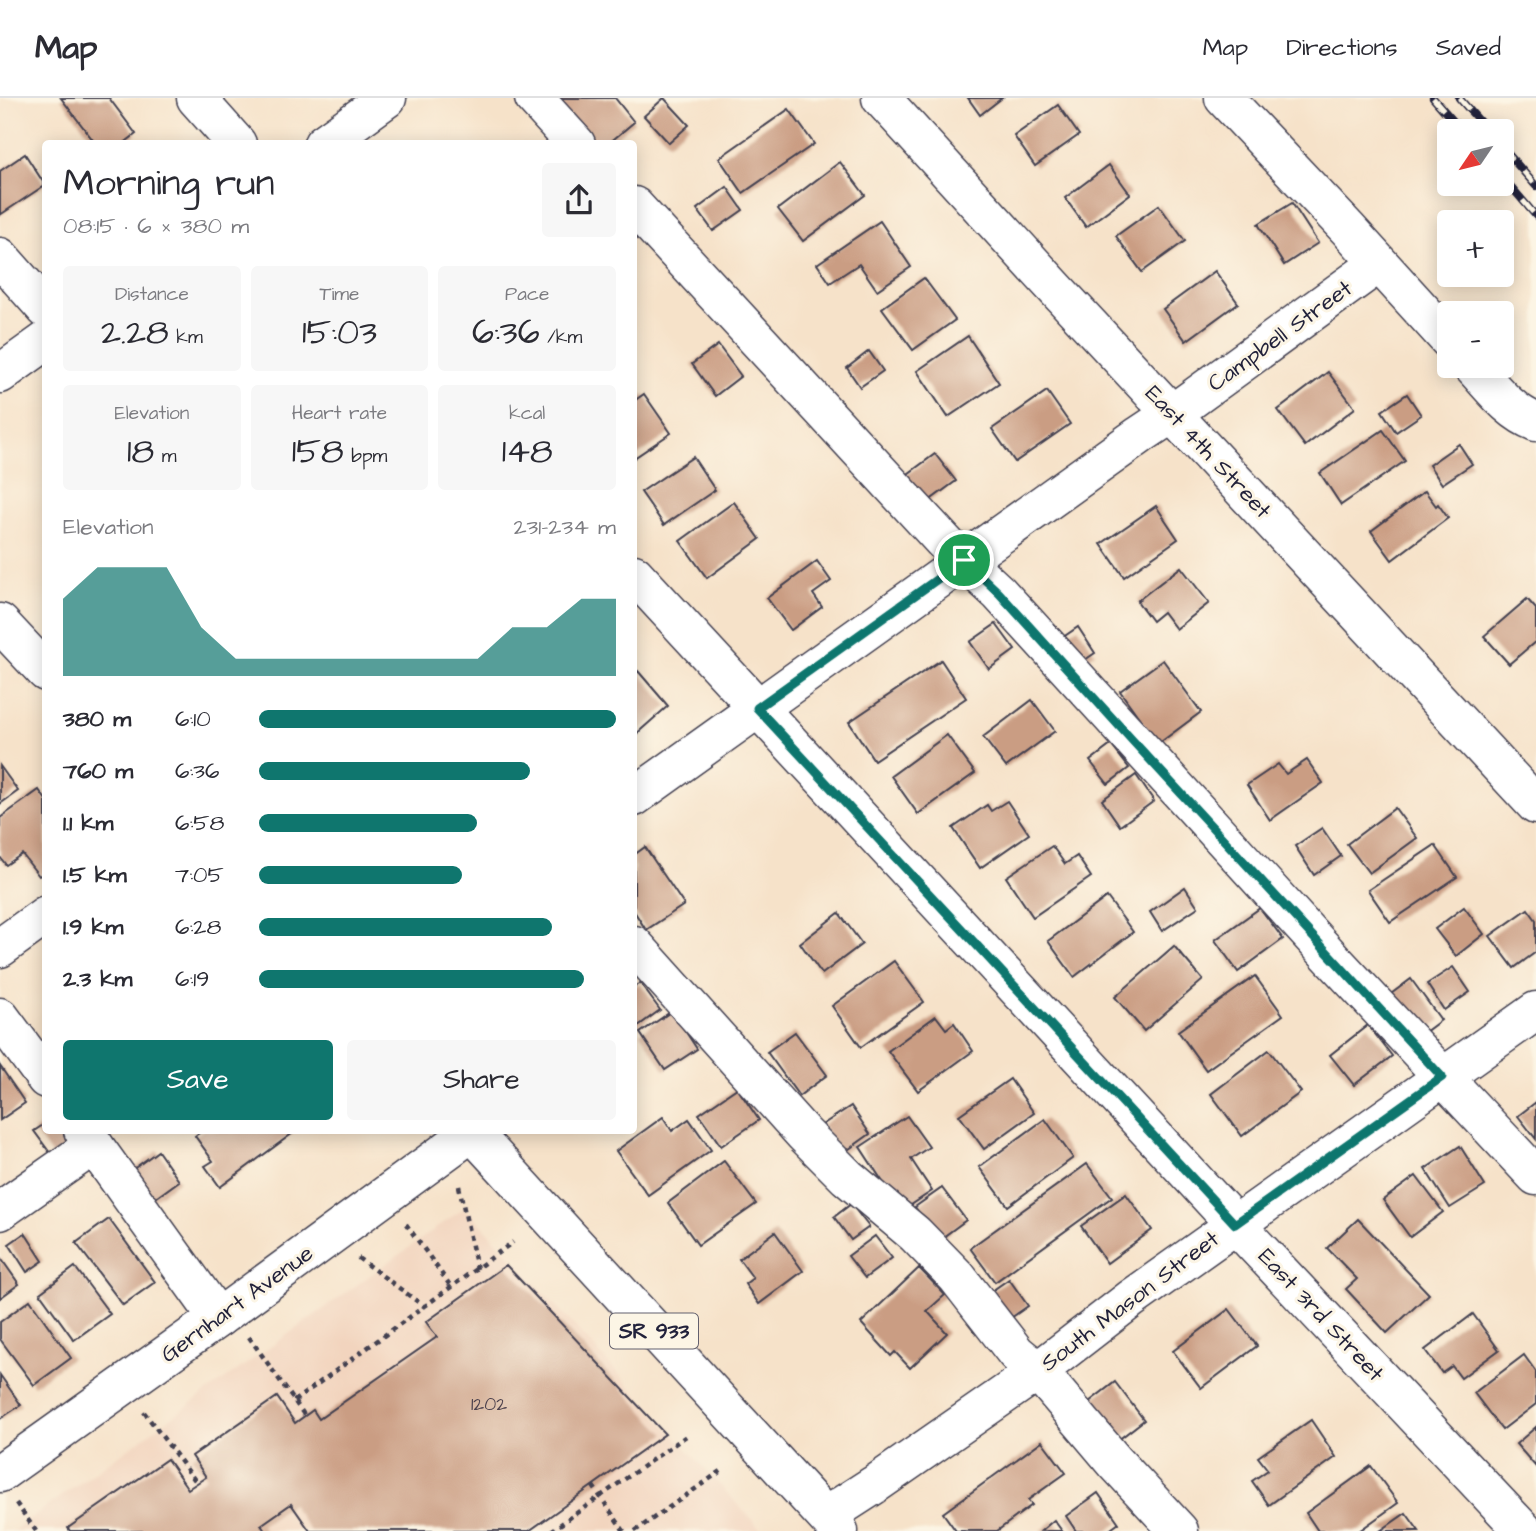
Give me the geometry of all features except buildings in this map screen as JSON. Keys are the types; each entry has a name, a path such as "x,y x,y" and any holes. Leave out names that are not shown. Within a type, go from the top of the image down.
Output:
{"street":[{"path":"196,98 233,140"},
{"path":"329,140 387,98"},
{"path":"534,98 572,140"},
{"name":"East 4th Street","path":"881,98 1536,805"},
{"path":"1224,98 1437,327"},
{"path":"637,209 947,545 999,593 1536,1176"},
{"path":"0,257 42,304"},
{"name":"Campbell Street","path":"637,795 1378,264"},
{"path":"4,364 42,343"},
{"path":"1483,378 1524,418 1536,422"},
{"name":"East 3rd Street","path":"637,577 1235,1224 1524,1531"},
{"path":"0,623 42,668"},
{"path":"0,948 42,918"},
{"path":"637,948 804,1134 847,1177 915,1234 957,1277 1016,1353 1038,1371 1115,1462 1179,1531"},
{"name":"South Mason Street","path":"832,1524 885,1478 1038,1371 1235,1224 1536,1011"},
{"path":"0,1017 42,1074"},
{"name":"Gernhart Avenue","path":"8,1488 233,1327 467,1134"},
{"name":"SR 933","path":"474,1134 832,1524"},
{"path":"0,1211 89,1138 233,1327"}],"path":[{"path":"459,1185 477,1269"},
{"path":"405,1224 452,1287"},
{"path":"294,1401 513,1242"},
{"path":"357,1258 425,1307"},
{"path":"233,1327 304,1416"},
{"path":"143,1411 197,1483"},
{"path":"551,1531 689,1434"},
{"path":"635,1531 721,1471"},
{"path":"593,1486 624,1531"},
{"path":"8,1488 36,1531"}],"shaded area":[{"path":"463,1209 469,1211 762,1531 13,1531"}],"railway":[{"path":"1433,98 1451,119"},
{"path":"1459,98 1477,119"},
{"path":"1514,161 1536,186"},
{"path":"1514,190 1536,216"}],"route":[{"path":"964,560 999,593 1442,1077 1235,1224 757,708 964,560"}]}
